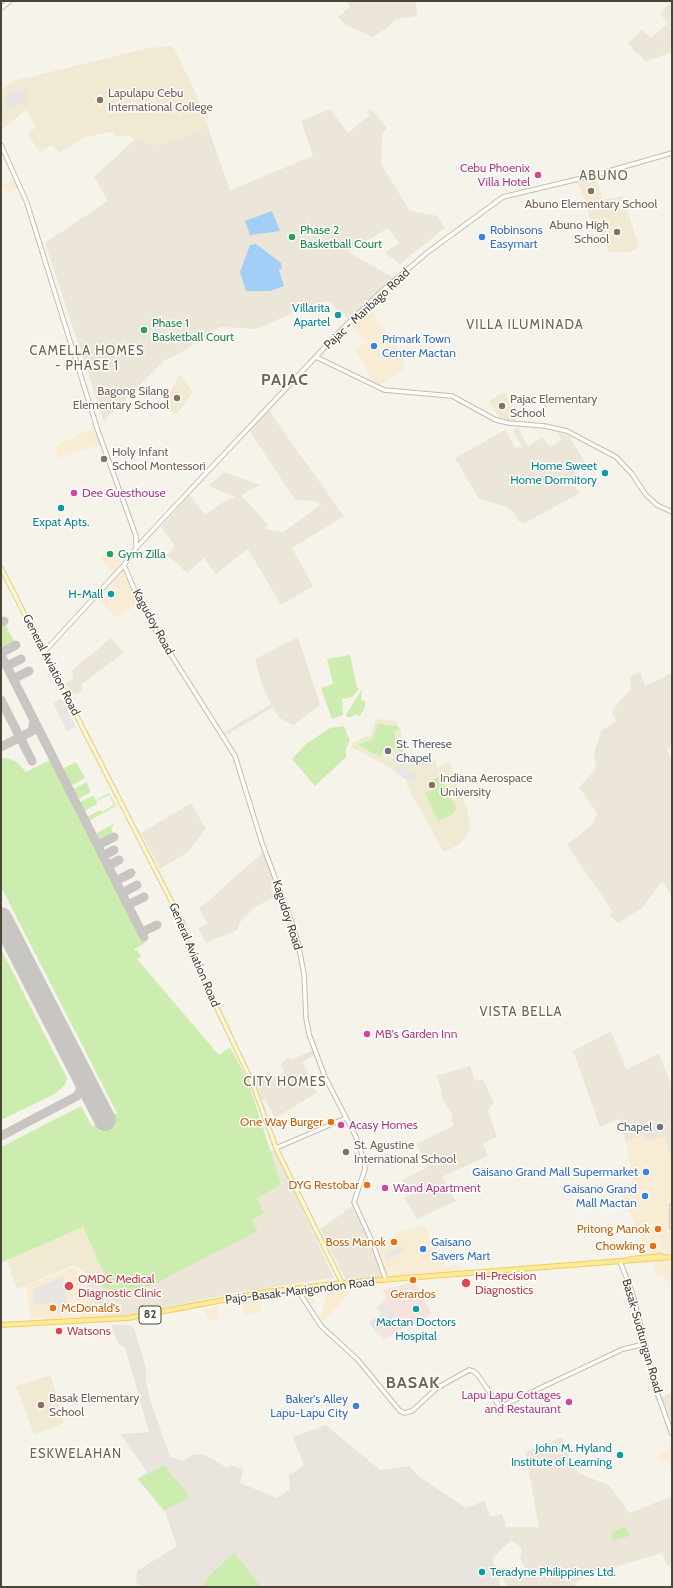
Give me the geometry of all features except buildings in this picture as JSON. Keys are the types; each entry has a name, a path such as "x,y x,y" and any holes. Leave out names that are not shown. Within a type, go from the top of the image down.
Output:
{"main road":[{"name":"General Aviation Road","path":"1,568 183,924 188,947 252,1082 276,1148 342,1284"},
{"name":"82","path":"386,1280 620,1261 637,1257 672,1256"},
{"name":"Pajo-Basak-Marigondon Road","path":"1,1325 128,1318 230,1298 297,1288 386,1280"}],"street":[{"path":"1,8 10,1"},
{"path":"1,145 27,203 98,431 136,536 136,548"},
{"name":"Pajac - Maribago Road","path":"44,652 124,565 136,548 316,357 382,291 428,252 503,197 595,175 672,153"},
{"path":"316,357 384,390 452,396 496,420 509,423 545,426 567,431 616,456 632,474 646,495 657,505 672,512"},
{"path":"136,536 144,540"},
{"name":"Kagudoy Road","path":"124,565 138,598 153,626 235,756 262,843 298,943 304,974 306,1018 309,1034 325,1077 361,1150 365,1169 354,1202 373,1244 386,1280"},
{"path":"276,1148 346,1118"},
{"path":"672,1206 672,1227"},
{"name":"Basak-Sudtungan Road","path":"620,1261 632,1295 658,1395 672,1434"},
{"path":"297,1288 321,1326 347,1348 370,1373 400,1411 406,1413 412,1411 437,1388 471,1370 477,1374 500,1407 623,1349 645,1344"}],"shaded area":[{"path":"348,1 416,1 417,16 396,19 387,28 372,37 346,25 338,17 350,7"},
{"path":"671,1 672,52 645,62 639,53 637,54 628,43 642,30 651,38 668,23 660,14"},
{"name":"Lapulapu Cebu International College","path":"173,46 194,89 208,127 159,145 134,140 130,135 116,137 111,132 85,137 59,153 51,145 40,152 28,134 36,127 26,110 1,130 1,91 13,81 149,48"},
{"path":"25,89 28,102 8,107 5,96 10,95 10,92"},
{"path":"370,108 387,128 382,135 381,164 410,211 438,216 445,228 400,264 385,253 399,243 388,228 348,252 394,278 348,320 342,312 340,314 330,301 314,304 256,329 220,327 177,355 165,360 104,421 45,243 108,201 94,177 134,140 159,145 208,127 230,190 313,156 301,121 330,109 348,133 369,115 368,111"},
{"name":"Abuno High School","path":"596,177 603,200 623,196 639,247 629,252 607,252 608,247 590,218 578,182"},
{"path":"15,180 18,188 8,193 1,186"},
{"name":"Primark Town Center Mactan","path":"369,306 403,357 404,370 379,386 373,382 355,349 365,342 350,323"},
{"name":"Bagong Silang Elementary School","path":"180,375 193,392 176,415 161,405"},
{"name":"Pajac Elementary School","path":"504,392 515,411 515,421 500,419 489,401"},
{"path":"270,408 274,418 344,516 292,548 313,586 281,605 248,549 216,574 204,558 187,573 167,555 175,546 161,527 189,495 205,515 220,504 235,497 208,486 224,472 260,485 241,495 268,525 265,529 283,532 322,504 314,501 295,500 249,430"},
{"path":"95,427 101,444 59,458 54,446"},
{"path":"518,427 528,447 542,437 550,447 561,440 557,432 569,436 587,466 570,478 580,493 525,523 518,521 515,514 507,507 479,499 455,458 505,430 516,448 522,447 513,430"},
{"path":"112,549 122,565 114,574 101,559 102,556"},
{"name":"H-Mall","path":"123,570 140,603 117,618 96,598"},
{"path":"298,637 320,705 294,725 279,718 273,707 225,736 223,733 271,704 261,682 255,659"},
{"path":"111,638 124,653 82,684 81,686 83,691 71,696 65,683 73,680 72,677 74,675 71,671"},
{"path":"640,672 645,686 672,673 672,745 667,749 672,761 672,896 662,881 642,908 618,923 610,915 613,912 567,845 592,825 597,813 579,787 596,769 594,753 601,731 616,721 612,712 620,700 631,690 630,676"},
{"path":"62,699 76,727 67,731 53,703"},
{"name":"Indiana Aerospace University","path":"376,719 397,721 401,732 403,753 404,755 408,754 411,762 423,755 434,760 438,768 449,762 467,809 471,828 460,844 444,852 407,786 407,780 382,763 351,747 353,742 371,735"},
{"path":"400,760 409,773 416,776 415,782 410,783 398,774 400,768 394,765 395,762 399,764"},
{"path":"191,803 206,829 188,852 160,869 141,833"},
{"path":"263,852 275,882 270,887 275,897 255,907 240,922 238,930 206,943 198,928 208,924 199,909"},
{"path":"611,1031 626,1069 659,1054 672,1086 672,1162 646,1142 643,1136 626,1142 619,1119 600,1127 573,1051"},
{"name":"CITY HOMES","path":"313,1050 314,1055 303,1062 317,1093 275,1118 265,1099 262,1100 255,1080 273,1073 275,1077 284,1072 281,1063 289,1057 291,1060"},
{"path":"470,1066 475,1081 483,1079 494,1103 488,1110 497,1137 483,1143 488,1156 442,1177 456,1201 417,1219 404,1198 411,1193 402,1180 428,1167 416,1144 453,1126 452,1114 441,1096 442,1091 436,1076"},
{"name":"Gaisano Grand Mall Mactan","path":"643,1136 646,1141 665,1136 672,1162 672,1202 670,1213 671,1253 649,1256 619,1189 633,1182 626,1142"},
{"path":"275,1149 334,1278 235,1293 141,1313 103,1317 101,1310 96,1307 85,1286 93,1278 116,1299 258,1231 252,1220 257,1199 281,1184 270,1151"},
{"path":"354,1205 372,1246 382,1278 346,1280 320,1229"},
{"path":"425,1225 445,1268 460,1264 461,1271 386,1277 377,1247 402,1231"},
{"path":"83,1227 104,1274 93,1278 74,1265 17,1289 7,1261"},
{"path":"402,1246 405,1251 387,1260 385,1254"},
{"path":"671,1260 672,1280 666,1281 664,1275 655,1276 653,1262"},
{"path":"75,1267 96,1307 101,1310 103,1317 47,1320 47,1318 31,1319 26,1286"},
{"path":"64,1276 68,1310 74,1310 74,1313 58,1314 58,1304 35,1305 32,1290"},
{"path":"414,1282 432,1314 409,1329 407,1326 384,1340 369,1322 381,1314 377,1307 387,1298 382,1290"},
{"path":"346,1288 349,1294 323,1322 320,1319 327,1290"},
{"path":"314,1292 315,1304 309,1304 302,1293"},
{"path":"261,1299 261,1311 245,1316 241,1303"},
{"path":"383,1303 395,1316 376,1333 370,1323 381,1314 378,1308"},
{"path":"217,1306 220,1318 209,1321 204,1310"},
{"path":"111,1325 129,1325 134,1328 146,1368 146,1382 150,1399 170,1457 183,1461 193,1455 203,1454 228,1468 229,1465 244,1469 240,1483 277,1498 290,1489 289,1475 304,1466 293,1437 326,1425 380,1470 410,1466 417,1475 466,1508 484,1501 491,1517 502,1514 511,1540 492,1559 499,1574 500,1587 144,1587 136,1584 137,1571 177,1546 165,1512 137,1479 147,1472 120,1434 149,1432 125,1347 118,1343"},
{"name":"Basak Elementary School","path":"51,1375 64,1423 34,1434 16,1386"},
{"path":"672,1392 672,1416 669,1418 661,1398"},
{"path":"562,1437 575,1468 580,1474 609,1485 630,1513 672,1496 672,1564 667,1566 662,1553 606,1570 602,1568 575,1583 576,1587 507,1587 501,1573 509,1568 513,1577 526,1569 520,1559 522,1548 511,1540 507,1527 539,1527 525,1452"},
{"path":"672,1446 671,1468 667,1461 662,1464 657,1456"}],"green space":[{"path":"4,622 15,643 1,651 1,624"},
{"path":"350,655 357,687 359,689 352,697 342,699 343,715 332,719 321,688 333,684 327,659"},
{"path":"362,689 361,700 365,701 365,707 360,716 355,714 352,717 347,717 346,715"},
{"path":"378,724 397,726 400,730 395,731 395,747 402,747 403,753 386,745 381,755 382,758 358,745 372,739"},
{"path":"344,726 350,741 346,748 346,757 315,786 292,759 306,744 330,728"},
{"path":"1,758 8,758 17,762 26,772 52,759 145,943 134,949 135,951 137,950 141,957 137,959 219,1055 230,1047 248,1081 281,1184 257,1199 264,1213 252,1220 258,1231 127,1298 116,1299 93,1278 104,1274 83,1227 1,1263 1,1147 81,1106 92,1126 117,1113 1,887"},
{"path":"76,762 85,778 71,786 62,769"},
{"path":"440,776 456,808 453,814 438,821 425,793 433,789 430,781"},
{"path":"87,782 91,792 80,798 77,797 73,791 75,788"},
{"path":"109,793 116,806 89,821 87,817 100,810 102,812 114,805 109,795 96,801 97,804 84,811 79,802 93,796 96,800"},
{"path":"113,824 114,826 111,828 114,836 100,843 95,834"},
{"path":"1,949 67,1078 65,1085 55,1094 1,1120"},
{"path":"164,1465 190,1497 164,1511 139,1479"},
{"path":"626,1527 629,1536 613,1541 611,1532"},
{"path":"234,1553 262,1587 201,1587 211,1574"}],"water":[{"path":"272,211 280,231 250,235 245,221"},
{"path":"256,244 281,263 282,268 279,270 284,286 270,291 246,291 240,272 250,245"}],"taxiway":[{"path":"1,653 16,645"},
{"path":"1,655 144,937"},
{"path":"7,666 21,659"},
{"path":"13,679 29,671"},
{"path":"1,700 32,761"},
{"path":"1,747 32,731 34,721"},
{"path":"98,845 114,837"},
{"path":"103,856 114,850"},
{"path":"108,866 119,860"},
{"path":"116,881 131,873"},
{"path":"122,893 137,885"},
{"path":"128,905 144,897"},
{"path":"142,932 157,925"},
{"path":"1,1136 77,1096 82,1086 83,1078"}],"runway":[{"path":"1,918 105,1120"}],"place":[{"name":"Lapulapu Cebu International College","path":"100,100"},
{"name":"Cebu Phoenix Villa Hotel","path":"538,175"},
{"name":"Abuno Elementary School","path":"591,191"},
{"name":"Abuno High School","path":"617,232"},
{"name":"Phase 2 Basketball Court","path":"292,237"},
{"name":"Robinsons Easymart","path":"482,237"},
{"name":"Villarita Apartel","path":"338,315"},
{"name":"Phase 1 Basketball Court","path":"144,330"},
{"name":"Primark Town Center Mactan","path":"374,346"},
{"name":"Bagong Silang Elementary School","path":"177,398"},
{"name":"Pajac Elementary School","path":"502,406"},
{"name":"Holy Infant School Montessori","path":"104,459"},
{"name":"Home Sweet Home Dormitory","path":"605,473"},
{"name":"Dee Guesthouse","path":"74,493"},
{"name":"Expat Apts.","path":"61,508"},
{"name":"Gym Zilla","path":"110,554"},
{"name":"H-Mall","path":"111,594"},
{"name":"St. Therese Chapel","path":"388,751"},
{"name":"Indiana Aerospace University","path":"432,785"},
{"name":"MB's Garden Inn","path":"367,1034"},
{"name":"One Way Burger","path":"331,1122"},
{"name":"Acasy Homes","path":"341,1125"},
{"name":"Chapel","path":"660,1127"},
{"name":"St. Agustine International School","path":"346,1152"},
{"name":"Gaisano Grand Mall Supermarket","path":"646,1172"},
{"name":"DYG Restobar","path":"367,1185"},
{"name":"Wand Apartment","path":"385,1188"},
{"name":"Gaisano Grand Mall Mactan","path":"645,1196"},
{"name":"Pritong Manok","path":"658,1229"},
{"name":"Boss Manok","path":"394,1242"},
{"name":"Chowking","path":"653,1246"},
{"name":"Gaisano Savers Mart","path":"423,1249"},
{"name":"Gerardos","path":"413,1280"},
{"name":"Hi-Precision Diagnostics","path":"466,1283"},
{"name":"OMDC Medical Diagnostic Clinic","path":"69,1286"},
{"name":"McDonald's","path":"53,1308"},
{"name":"Mactan Doctors Hospital","path":"416,1309"},
{"name":"Watsons","path":"59,1331"},
{"name":"Lapu Lapu Cottages and Restaurant","path":"569,1402"},
{"name":"Basak Elementary School","path":"41,1405"},
{"name":"Baker's Alley Lapu-Lapu City","path":"356,1406"},
{"name":"John M. Hyland Institute of Learning","path":"620,1455"},
{"name":"Teradyne Philippines Ltd.","path":"482,1572"}],"district":[{"name":"ABUNO","path":"604,176"},
{"name":"VILLA ILUMINADA","path":"525,325"},
{"name":"CAMELLA HOMES - PHASE 1","path":"87,358"},
{"name":"PAJAC","path":"285,380"},
{"name":"VISTA BELLA","path":"521,1012"},
{"name":"CITY HOMES","path":"285,1082"},
{"name":"BASAK","path":"413,1383"},
{"name":"ESKWELAHAN","path":"76,1454"}]}
